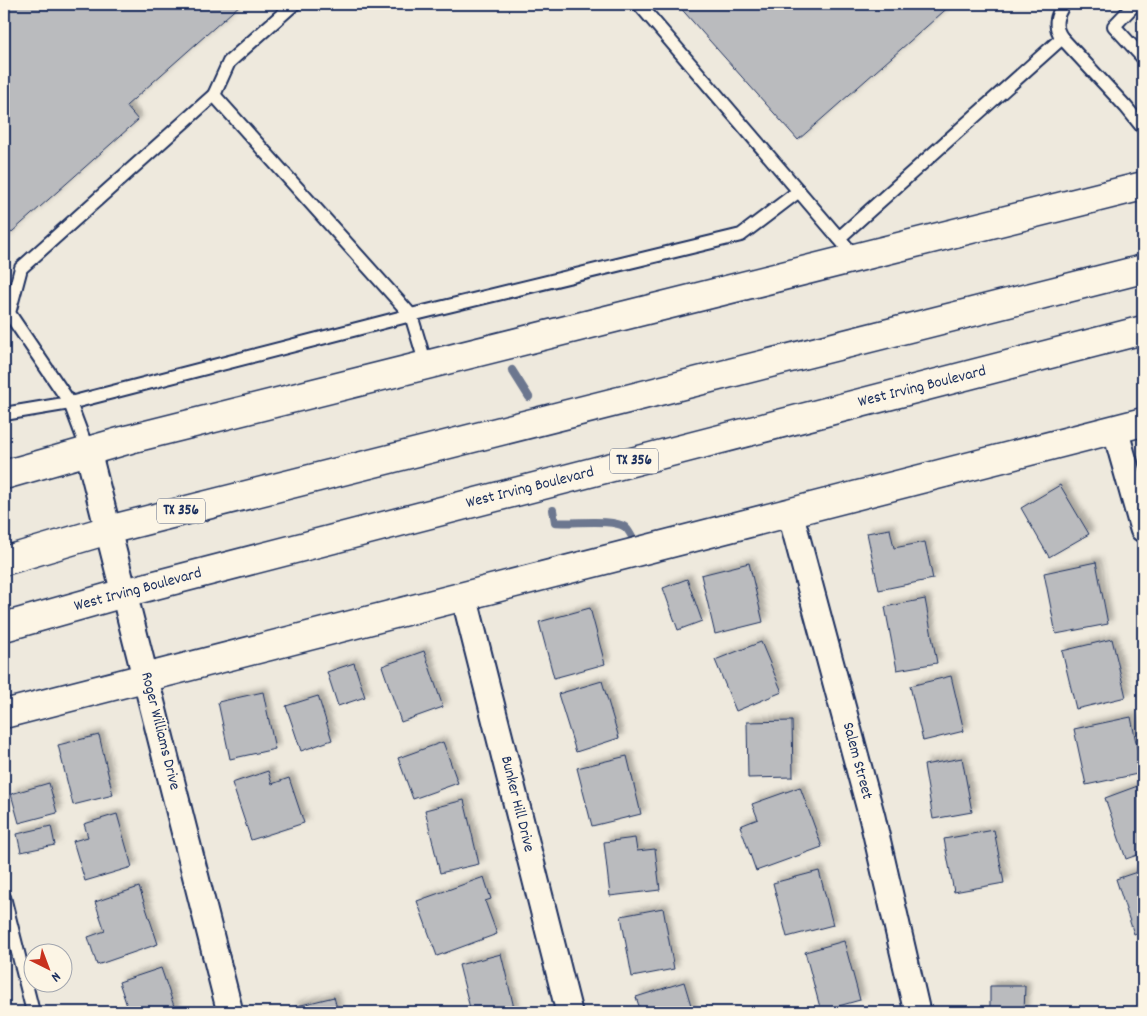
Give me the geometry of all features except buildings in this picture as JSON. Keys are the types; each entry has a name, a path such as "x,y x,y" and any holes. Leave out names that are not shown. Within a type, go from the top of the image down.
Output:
{"street":[{"path":"4,475 88,451 426,365 847,248 1143,186"},
{"name":"TX 356","path":"4,561 108,530 1143,269"},
{"name":"West Irving Boulevard","path":"4,627 124,593 1143,330"},
{"path":"4,714 1143,422"},
{"path":"1115,429 1143,529"},
{"name":"Roger Williams Drive","path":"88,451 230,1012"},
{"name":"Salem Street","path":"790,512 872,817 917,1012"},
{"name":"Bunker Hill Drive","path":"464,596 569,1012"}],"lane":[{"path":"88,451 70,403 5,314 21,268 214,95 229,62 294,4"},
{"path":"639,4 847,248 1062,38"},
{"path":"1064,4 1056,22 1057,31 1143,128"},
{"path":"1135,4 1114,26 1143,58"},
{"path":"214,95 411,315 426,365"},
{"path":"4,414 70,403 411,315 741,235 799,192"},
{"path":"4,897 33,1012"}],"waterway":[{"path":"512,370 529,397"},
{"path":"553,510 555,522 619,524 629,531 637,547"}]}
